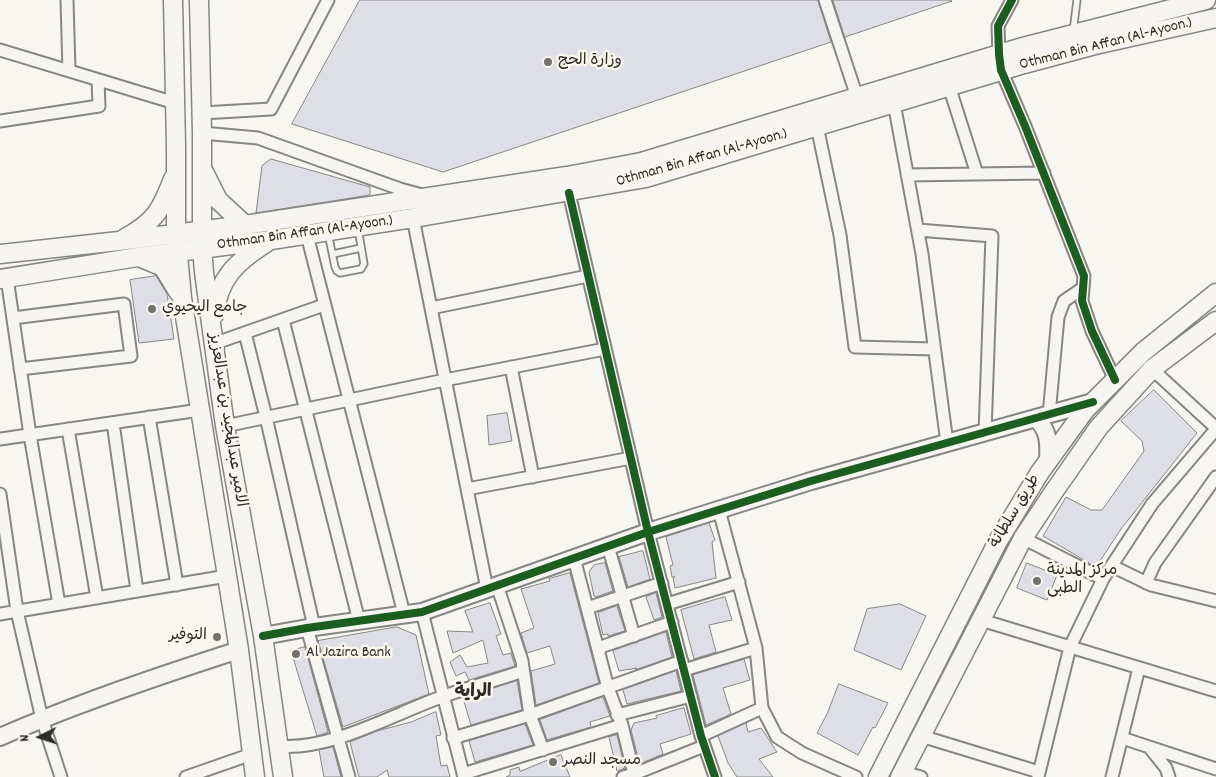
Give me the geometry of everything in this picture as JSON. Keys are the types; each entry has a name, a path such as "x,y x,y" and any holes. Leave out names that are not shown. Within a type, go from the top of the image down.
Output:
{"main road":[{"name":"الامير عبدالمجيد بن عبدالعزيز","path":"173,0 177,252 182,298 223,549 255,777"},
{"name":"الامير عبدالمجيد بن عبدالعزيز","path":"199,0 202,113 202,239 212,337 225,426 263,636 283,777"},
{"name":"Othman Bin Affan (Al-Ayoon.)","path":"0,254 176,234 202,239 271,240 646,178 949,86 1000,62 1072,34 1206,0"},
{"name":"Othman Bin Affan (Al-Ayoon.)","path":"3,279 177,252 202,239 245,225 568,176 641,162 857,97 1000,62 1095,45 1216,18"},
{"path":"202,168 218,200 245,225"},
{"path":"119,241 142,229 157,214 176,172"},
{"path":"212,337 216,301 229,272 249,254 271,240"},
{"path":"138,257 163,267 182,298"},
{"name":"طريق سلطانة","path":"878,777 998,541 1048,460 1085,410 1143,352 1216,293"},
{"name":"طريق سلطانة","path":"901,775 1023,538 1099,427 1152,369 1216,321"},
{"path":"223,549 246,544"}],"street":[{"path":"67,0 68,71"},
{"path":"201,41 203,0"},
{"path":"202,113 271,109 328,0"},
{"path":"825,0 857,97"},
{"path":"1012,0 998,26 1000,62 1084,276 1082,301 1092,331 1116,380"},
{"path":"0,50 175,103"},
{"path":"0,121 99,106 98,80"},
{"path":"949,86 977,174"},
{"path":"894,103 918,230 947,443"},
{"path":"817,126 840,235 856,347 934,349"},
{"path":"202,133 258,138 400,189 429,197"},
{"path":"907,175 1044,174"},
{"path":"569,192 648,532 703,741 715,777"},
{"path":"413,218 467,489 492,587 522,661 530,715 543,750"},
{"path":"918,230 992,236 985,433"},
{"path":"306,235 404,614"},
{"path":"431,308 588,276"},
{"path":"3,279 13,318 30,435 59,604"},
{"path":"1048,460 1048,434 1043,425 1042,417 1058,317 1064,301 1083,288"},
{"path":"13,318 124,304 131,356 20,369"},
{"path":"212,337 245,333 324,305"},
{"path":"283,320 359,621"},
{"path":"245,333 266,417 311,627 349,777"},
{"path":"225,426 605,349"},
{"path":"511,367 533,477"},
{"path":"921,736 1038,775 1070,647 1104,579 1152,504 1216,428 1152,369"},
{"path":"263,636 311,627 422,612 648,532 811,481 1093,402"},
{"path":"0,439 200,410"},
{"path":"149,418 177,585"},
{"path":"113,423 137,591"},
{"path":"68,429 97,598"},
{"path":"467,489 631,458"},
{"path":"1146,583 1155,564 1216,477"},
{"path":"0,494 17,611 42,719 61,777"},
{"path":"719,510 756,648 762,708 777,737 802,753 856,777"},
{"path":"1023,538 1104,579"},
{"path":"608,546 634,636"},
{"path":"574,558 608,688 620,720 630,776 703,741 762,708"},
{"path":"1112,566 1146,583 1216,601"},
{"path":"0,614 227,576"},
{"path":"667,604 739,582"},
{"path":"587,608 662,583"},
{"path":"422,612 464,776 543,750 620,720 691,696"},
{"path":"982,620 1216,691"},
{"path":"598,648 672,622"},
{"path":"453,738 530,715 608,688 683,666 756,648"},
{"path":"0,737 128,686 238,650"},
{"path":"1112,777 1139,668"},
{"path":"278,746 294,747 338,738 443,696 524,671"},
{"path":"1122,738 1216,769"},
{"path":"1149,747 1166,768 1169,777"},
{"path":"186,777 205,774 252,754"},
{"path":"901,775 920,777"}],"lane":[{"path":"1072,34 1077,0"},
{"path":"328,231 332,254 337,271 340,273 361,269 364,264 357,227"},
{"path":"332,254 361,248"}],"building":[{"name":"وزارة الحج","path":"360,0 818,0 831,42 443,172 292,124"},
{"path":"833,0 951,0 952,1 845,37"},
{"path":"271,159 370,187 370,195 256,213 262,166"},
{"name":"جامع اليحيوي","path":"156,276 167,294 174,339 139,343 130,280"},
{"path":"1154,390 1197,433 1121,529 1096,567 1043,536 1066,497 1091,510 1102,510 1144,451 1142,441 1121,421"},
{"path":"507,413 512,441 489,445 487,416"},
{"path":"709,523 715,540 712,542 716,578 675,588 673,578 675,577 672,577 670,566 673,565 666,537"},
{"path":"643,551 650,579 628,587 619,557"},
{"path":"605,563 613,591 596,597 594,596 589,572 594,565"},
{"name":"مرکز المدینة الطبی","path":"1027,563 1057,575 1047,600 1017,588"},
{"path":"570,573 599,683 536,705 531,671 555,664 550,646 527,653 521,633 534,628 521,589"},
{"path":"656,593 662,617 654,620 646,597"},
{"path":"725,597 732,620 709,625 716,652 694,659 681,610"},
{"path":"490,603 501,634 496,636 503,655 511,653 515,666 469,680 465,672 456,676 450,662 460,655 467,667 488,663 483,640 453,653 447,631 473,632 465,611"},
{"path":"900,604 926,616 901,670 854,650 867,609"},
{"path":"617,606 625,631 608,636 608,634 603,635 598,613"},
{"path":"397,627 416,635 429,694 343,727 318,641"},
{"path":"666,632 672,657 635,670 637,668 619,671 613,651"},
{"path":"305,647 328,732 317,736 291,651"},
{"path":"744,659 750,680 723,688 731,714 706,725 693,675"},
{"path":"676,671 681,691 627,704 623,690"},
{"path":"517,681 522,710 471,725 463,698"},
{"path":"839,684 888,703 858,755 817,733"},
{"path":"603,697 610,716 590,722 591,727 547,740 540,720"},
{"path":"684,708 691,734 660,744 663,754 642,763 639,762 631,730 634,723 657,718 656,716"},
{"path":"436,712 441,735 436,736 441,766 447,765 450,777 389,777 387,770 377,777 359,777 350,742"},
{"path":"746,723 748,732 761,728 777,752 759,759 773,777 737,777 728,763 718,736"},
{"path":"525,724 533,745 475,762 469,741"},
{"path":"617,735 625,768 617,771 609,737"},
{"path":"333,747 341,777 324,777 319,750"},
{"name":"مسجد النصر","path":"561,755 570,777 506,777 510,775 510,770 519,767 520,771"}],"cycle path":[{"path":"1012,0 998,26 1001,70 1084,276 1082,301 1092,331 1115,380"},
{"path":"569,193 648,532 701,736 715,777"},
{"path":"263,636 422,612 648,532 811,481 1093,402"}],"place":[{"name":"وزارة الحج","path":"548,62"},
{"name":"جامع اليحيوي","path":"152,309"},
{"name":"مرکز المدینة الطبی","path":"1037,581"},
{"name":"التوفير","path":"217,637"},
{"name":"Al Jazira Bank","path":"296,654"},
{"name":"مسجد النصر","path":"553,762"}],"district":[{"name":"الراية","path":"473,694"}]}
